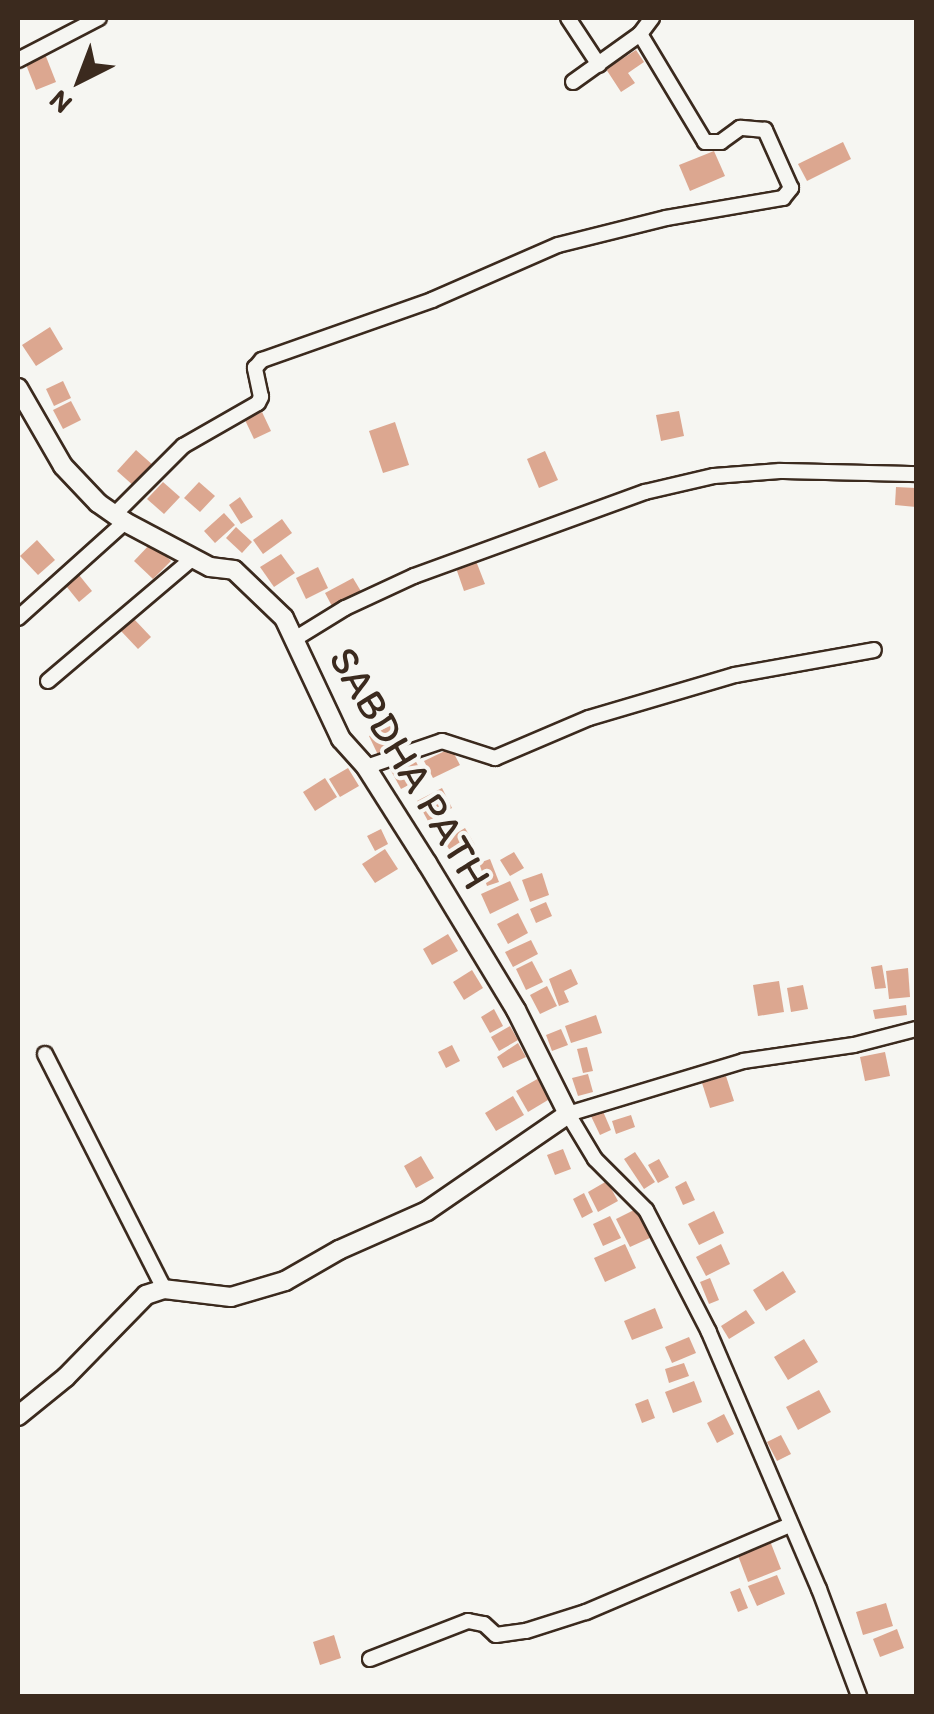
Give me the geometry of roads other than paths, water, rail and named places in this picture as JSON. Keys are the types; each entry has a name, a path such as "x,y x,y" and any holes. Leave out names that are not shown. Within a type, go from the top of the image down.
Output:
{"street":[{"path":"18,60 100,18"},
{"path":"568,18 599,66"},
{"path":"573,82 640,34 652,18"},
{"path":"18,618 119,518 183,446 258,403 261,397 255,368 262,360 432,300 558,245 666,218 784,198 791,188 765,130 740,128 721,142 705,142 640,34"},
{"name":"SABDHA PATH","path":"18,388 63,466 119,518 210,567 234,570 272,602 341,740 366,767 516,1010 568,1114"},
{"path":"294,640 345,608 414,576 645,492 714,476 780,471 914,474"},
{"path":"48,681 192,558"},
{"path":"366,767 442,741 495,758 589,718 735,675 874,650"},
{"path":"18,1416 66,1377 146,1296 164,1289 231,1297 286,1281 338,1250 426,1210 568,1114 743,1061 854,1045 916,1030"},
{"path":"45,1054 164,1289"},
{"path":"568,1114 595,1159 633,1194 656,1228 709,1332 859,1696"},
{"path":"370,1659 468,1621 478,1621 504,1636 586,1612 790,1525"}]}
